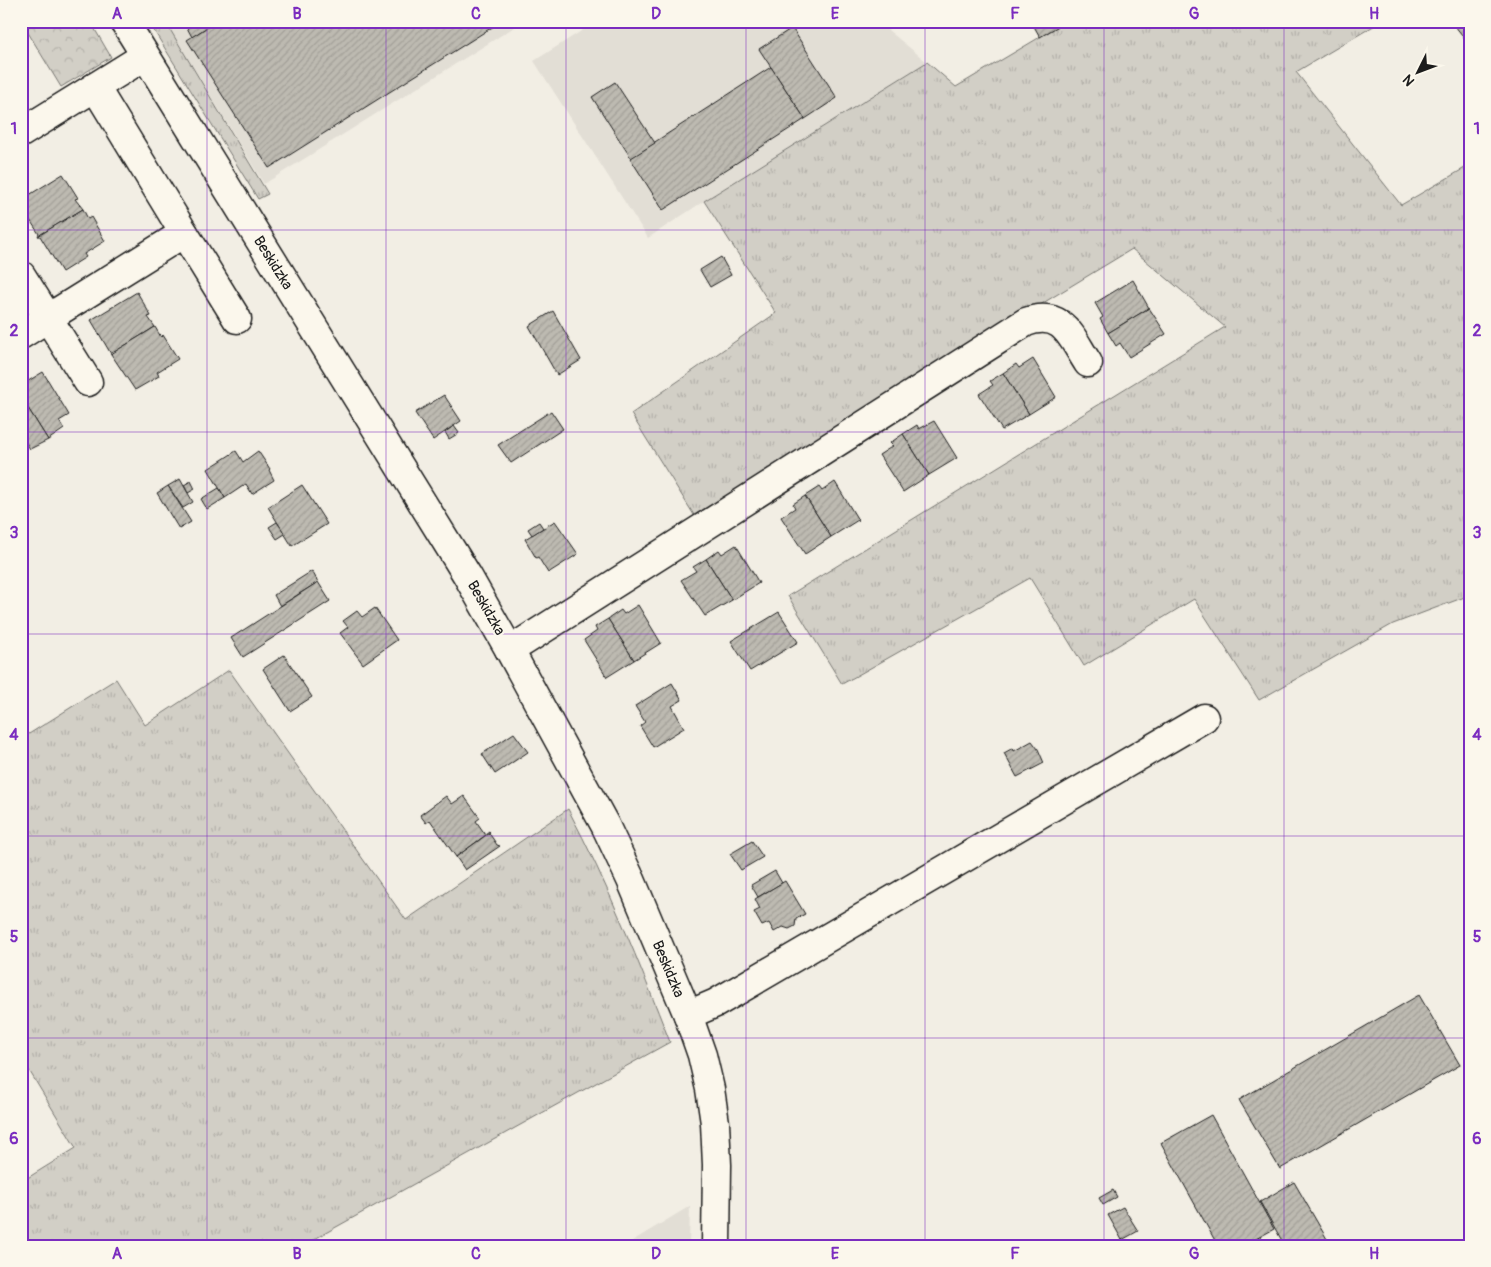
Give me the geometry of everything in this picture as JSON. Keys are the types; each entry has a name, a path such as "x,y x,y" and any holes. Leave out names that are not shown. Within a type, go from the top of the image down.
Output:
{"street":[{"name":"Beskidzka","path":"124,21 462,567 605,825 631,880 688,1015 702,1056 710,1089 715,1123 717,1165 716,1246"},
{"path":"21,133 145,56"},
{"path":"95,86 237,319"},
{"path":"21,335 184,233"},
{"path":"21,275 88,382"},
{"path":"509,649 1026,322 1040,317 1055,320 1065,328 1088,363"},
{"path":"688,1015 716,1003 1204,718"}],"shaded area":[{"path":"165,21 524,21 264,184"},
{"path":"597,21 877,21 927,62 648,238 534,61"},
{"path":"690,1206 689,1246 624,1246"}],"green space":[{"path":"21,21 90,21 111,57 61,87"},
{"path":"148,21 165,21 268,194 258,199"},
{"path":"1067,21 1382,21 1296,72 1401,205 1470,165 1470,595 1393,624 1259,700 1194,599 1084,666 1030,578 842,684 788,596 1225,327 1132,249 694,515 631,414 776,313 704,201 927,62 956,87"},
{"path":"229,670 406,920 568,809 610,895 670,1042 302,1246 21,1246 21,1182 76,1148 21,1057 21,739 116,679 145,725"}],"building":[{"path":"176,21 217,21 192,37 185,24 180,27"},
{"path":"217,21 502,21 269,168 187,40"},
{"path":"1031,21 1067,21 1040,37"},
{"path":"1451,21 1470,21 1470,45"},
{"path":"792,28 837,98 805,119 759,49"},
{"path":"771,67 805,119 663,210 630,158"},
{"path":"615,82 655,143 631,158 592,97"},
{"path":"63,174 78,198 75,199 83,209 38,236 39,234 21,206 21,200"},
{"path":"83,209 88,219 91,217 105,241 84,254 86,257 62,272 40,236 38,236"},
{"path":"721,257 731,275 710,287 700,270"},
{"path":"1133,280 1149,308 1108,333 1100,319 1103,317 1095,303"},
{"path":"137,292 151,316 148,317 155,327 111,354 91,320"},
{"path":"1149,308 1166,334 1129,357 1120,343 1116,346 1108,333"},
{"path":"553,311 581,360 557,375 529,326"},
{"path":"155,327 161,337 163,335 178,359 157,372 159,376 135,390 111,354"},
{"path":"1033,359 1056,397 1029,414 1003,373 1016,364 1019,368"},
{"path":"43,372 69,415 59,421 64,429 48,440 21,397 21,388 27,385 25,383"},
{"path":"1003,373 1029,414 1002,430 979,394 993,385 990,381"},
{"path":"444,395 461,421 433,440 415,413"},
{"path":"21,397 48,440 30,449 25,441 21,443"},
{"path":"551,411 563,429 511,463 498,445"},
{"path":"934,421 957,458 929,475 903,434 917,425 919,429"},
{"path":"454,426 459,433 449,439 445,432"},
{"path":"903,434 929,475 903,492 879,455 893,446 890,443"},
{"path":"236,451 243,462 258,451 270,469 274,480 252,494 246,484 225,498 208,469"},
{"path":"180,479 193,502 183,508 168,486"},
{"path":"191,481 195,489 188,493 184,485"},
{"path":"835,482 858,520 831,537 805,496 819,487 822,491"},
{"path":"302,485 327,524 292,546 268,507"},
{"path":"168,486 191,522 179,529 157,493"},
{"path":"219,488 225,498 207,509 201,499"},
{"path":"805,496 831,537 805,554 781,517 795,508 793,504"},
{"path":"555,521 578,554 548,573 538,557 536,558 525,539"},
{"path":"277,522 285,534 277,539 269,527"},
{"path":"539,522 543,528 532,535 528,529"},
{"path":"736,545 759,583 732,600 706,559 719,550 722,554"},
{"path":"706,559 732,600 705,616 681,580 696,571 693,567"},
{"path":"312,571 318,582 280,606 274,595"},
{"path":"318,582 330,601 243,657 231,638"},
{"path":"638,605 661,643 634,660 608,619 621,610 624,614"},
{"path":"375,608 397,640 363,664 340,633 348,627 343,621 357,611 362,617"},
{"path":"779,612 798,642 750,671 731,641"},
{"path":"608,619 634,660 607,677 584,640 597,631 595,627"},
{"path":"284,655 312,697 290,711 263,669"},
{"path":"672,683 682,700 672,706 684,728 653,747 640,726 645,722 635,706"},
{"path":"514,733 528,752 495,774 482,754"},
{"path":"1032,741 1044,763 1017,777 1004,753 1013,748 1014,751"},
{"path":"446,796 452,804 464,796 480,818 476,821 485,834 490,832 456,857 430,820 426,823 420,815"},
{"path":"489,833 497,845 500,846 465,870 456,857"},
{"path":"752,841 763,857 741,870 730,854"},
{"path":"775,871 782,883 758,897 751,885"},
{"path":"785,881 805,914 796,919 795,926 789,929 783,927 774,932 769,923 762,926 754,912 760,909 755,899"},
{"path":"1419,995 1460,1065 1280,1169 1239,1100"},
{"path":"1211,1115 1274,1229 1243,1246 1218,1246 1161,1143"},
{"path":"1294,1182 1331,1246 1285,1246 1260,1202"},
{"path":"1113,1190 1117,1197 1103,1205 1099,1198"},
{"path":"1123,1207 1138,1231 1122,1240 1108,1215"}]}
